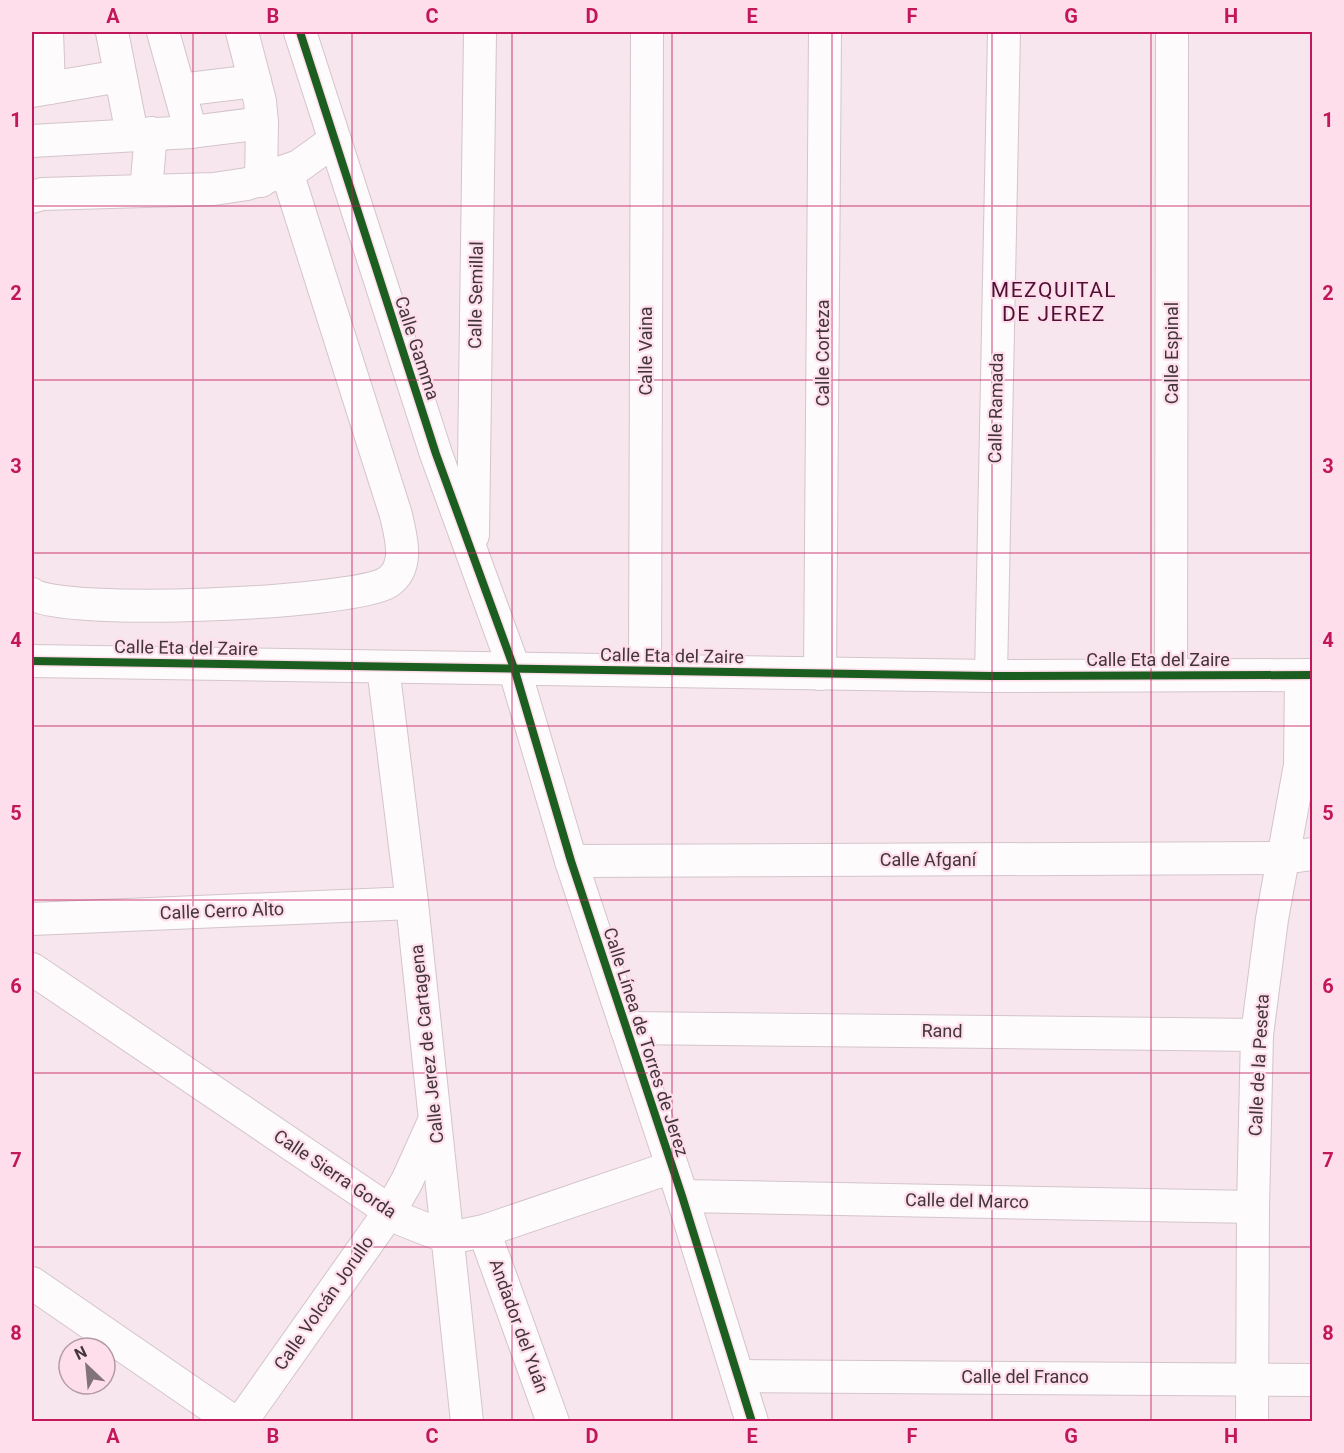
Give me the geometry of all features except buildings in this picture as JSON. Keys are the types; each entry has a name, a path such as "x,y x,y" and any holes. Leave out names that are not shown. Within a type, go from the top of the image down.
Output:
{"street":[{"path":"47,32 40,90 120,76"},
{"path":"112,32 120,76 141,133 146,191"},
{"path":"163,32 191,132"},
{"path":"32,594 57,603 161,605 293,600 372,590 389,582 399,570 403,555 396,515 274,177 255,81 242,32"},
{"name":"Calle Gamma","path":"300,32 473,559 515,671"},
{"name":"Calle Semillal","path":"473,559 480,32"},
{"name":"Calle Vaina","path":"645,670 647,32"},
{"name":"Calle Corteza","path":"820,674 825,32"},
{"name":"Calle Ramada","path":"991,676 1004,32"},
{"name":"Calle Espinal","path":"1171,674 1173,32"},
{"path":"180,90 255,81"},
{"path":"32,141 141,133 191,132 262,123"},
{"path":"32,197 82,193 214,189 274,177 315,156 335,140"},
{"name":"Calle Eta del Zaire","path":"32,661 515,671 645,670 991,676 1171,674 1306,676"},
{"name":"Calle Jerez de Cartagena","path":"383,667 412,903 467,1422"},
{"name":"Calle Línea de Torres de Jerez","path":"515,671 571,861 677,1182 752,1422"},
{"name":"Calle de la Peseta","path":"1252,1422 1257,1035 1272,919 1298,856 1300,765 1306,676"},
{"name":"Calle Afganí","path":"571,861 1298,856"},
{"name":"Calle Cerro Alto","path":"32,919 412,903"},
{"name":"Calle Sierra Gorda","path":"32,969 390,1211 424,1230 449,1238"},
{"name":"Rand","path":"626,1028 1257,1035"},
{"name":"Calle Volcán Jorullo","path":"241,1422 390,1211 407,1181 435,1118"},
{"path":"449,1238 677,1182"},
{"name":"Calle del Marco","path":"677,1182 1253,1207"},
{"name":"Andador del Yuán","path":"484,1231 553,1422"},
{"path":"32,1283 234,1422"},
{"name":"Calle del Franco","path":"738,1376 1312,1380"}],"cycle path":[{"path":"300,32 436,454 515,671 571,861 682,1196 752,1422"},
{"path":"32,661 991,676 1312,675"}],"district":[{"name":"MEZQUITAL DE JEREZ","path":"1054,302"}]}
